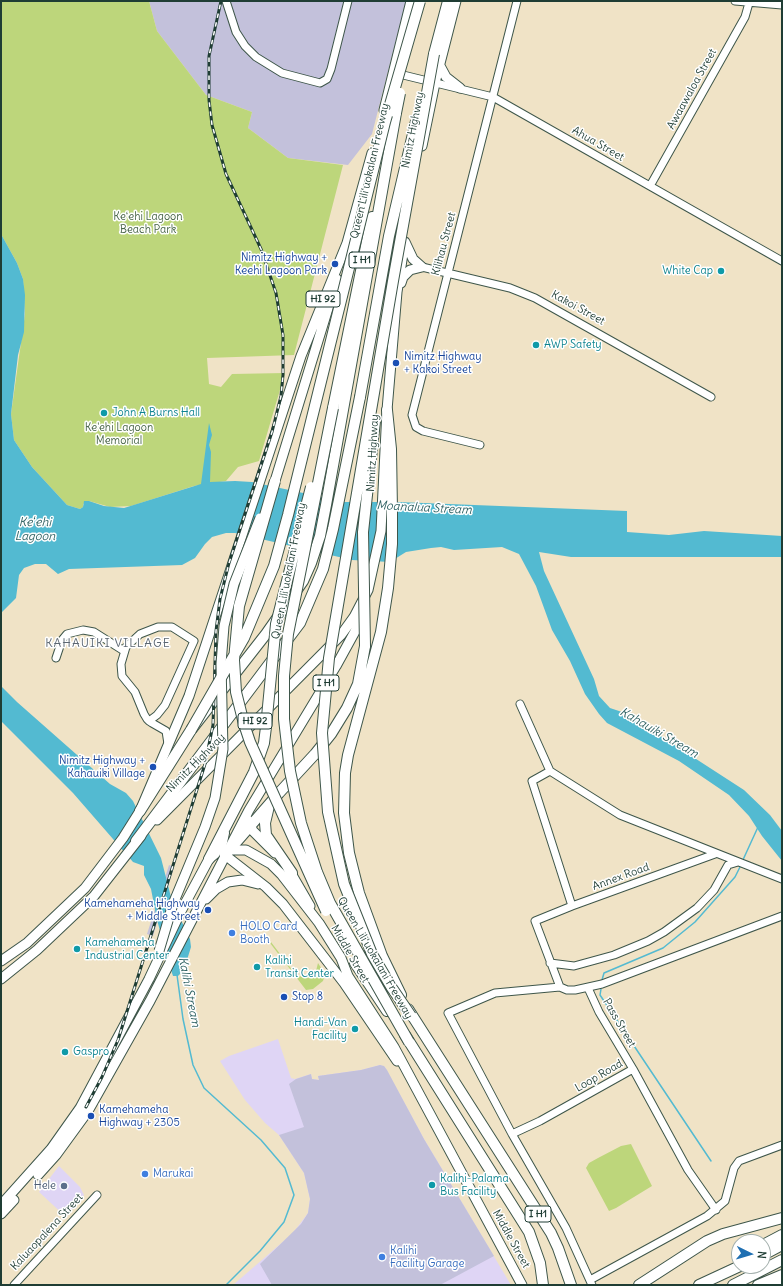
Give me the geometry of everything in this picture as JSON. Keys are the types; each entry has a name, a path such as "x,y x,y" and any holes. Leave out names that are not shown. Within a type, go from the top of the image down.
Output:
{"highway":[{"name":"Queen Liliʻuokalani Freeway","path":"421,1 366,243 288,634 284,676 284,720 290,771 301,823 317,872 330,903 409,1042 529,1232 540,1263 543,1285"},
{"path":"140,811 191,730 244,638 274,566 383,129 421,1"},
{"name":"Queen Liliʻuokalani Freeway","path":"448,1 434,54 392,281 384,337 329,658 323,711 323,753 328,812 344,884 372,954 392,988 550,1234 558,1248 571,1285"},
{"path":"136,841 153,822 300,623 308,607 322,569 333,529 360,397 389,236 411,140 434,54"},
{"path":"191,730 266,634 303,581 320,536 396,113"},
{"path":"226,851 315,754 340,722 358,684 365,646 363,532 384,337"},
{"path":"209,859 224,833 254,772 264,743 276,624 333,408"},
{"path":"387,410 391,449 392,537 384,614 348,755 344,794 349,853 359,893 373,934 411,1016"},
{"path":"275,481 237,621 234,673 240,709 250,742 330,919 375,994 409,1042"},
{"path":"269,805 265,824 266,834 292,873"},
{"path":"224,833 226,851"},
{"path":"639,1285 707,1241 723,1234 782,1218"},
{"path":"771,1241 782,1235"},
{"path":"771,1251 782,1245"},
{"path":"734,1285 782,1260"},
{"path":"701,1284 731,1263"},
{"path":"734,1285 782,1267"},
{"path":"701,1284 731,1270"},
{"path":"758,1285 782,1275"}],"main road":[{"name":"Nimitz Highway","path":"1,962 27,943 85,888 140,811 189,696 301,356 347,243 412,1"},
{"name":"Nimitz Highway","path":"153,822 341,635 358,620 368,590 381,531 387,410 397,292 405,241 434,83 456,1"},
{"path":"439,64 446,77 460,88"},
{"path":"405,241 412,259 422,267"},
{"path":"161,950 173,904 205,827 215,798 223,749 222,646 225,619 234,584 275,481 347,243"},
{"path":"397,292 403,277 410,270 422,267"},
{"path":"1,1214 56,1155 84,1117 141,1017 226,851 358,620"},
{"path":"249,810 247,817 250,826 292,873 319,923"},
{"path":"1,979 19,966 74,917 112,875 136,841"},
{"name":"Middle Street","path":"226,851 246,850 271,864 281,874 319,923 341,958 350,980 394,1047 522,1285"},
{"path":"1,1205 37,1167 70,1124 89,1093 149,979 161,950 209,859 226,851"},
{"name":"Middle Street","path":"226,851 283,904 344,983 388,1050 410,1079"},
{"path":"197,909 209,895 228,882 249,881 266,887"}],"street":[{"path":"226,1 236,32 245,46 256,57 282,73 320,82 327,79 331,69 348,1"},
{"name":"Kilihau Street","path":"480,445 423,431 416,427 412,415 517,1"},
{"path":"735,1 782,5"},
{"name":"Awaawaloa Street","path":"650,186 745,17 749,2"},
{"name":"Ahua Street","path":"393,73 493,97 782,261"},
{"name":"Kakoi Street","path":"422,267 510,288 535,298 711,397"},
{"path":"150,721 165,705 194,641 172,627 158,627 140,634 124,651 121,664 122,676 135,692 144,714 150,721 166,731 168,745"},
{"path":"56,658 62,640 66,634 83,630 94,632 124,651"},
{"path":"520,704 550,771 620,815 715,854 782,879"},
{"path":"161,727 174,725 178,720"},
{"path":"550,771 532,782 572,906"},
{"name":"Annex Road","path":"550,963 535,921 715,854"},
{"path":"560,987 550,963 574,966 614,955 648,941 664,932 697,908 714,890 728,865 741,864"},
{"path":"782,916 588,988 571,990 560,987 495,993 448,1013 512,1134 566,1228 591,1283 716,1210 725,1201 734,1168 739,1162 782,1145"},
{"name":"Pass Street","path":"588,988 599,1012 633,1069"},
{"name":"Loop Road","path":"512,1134 540,1121 633,1069 688,1170 716,1210"},
{"name":"Kaluaopalena Street","path":"14,1285 97,1195"},
{"path":"774,1285 782,1282"}],"shaded area":[{"path":"149,1 406,1 372,134 348,165 288,158 248,128 252,112 206,95 157,31"},
{"path":"169,865 174,867 153,936 147,934"},
{"name":"Kalihi-Palama Bus Facility","path":"278,1039 291,1078 295,1079 311,1074 312,1079 319,1080 318,1076 361,1070 380,1065 385,1067 424,1139 511,1285 233,1285 293,1233 308,1213 310,1199 304,1173 279,1135 265,1123 245,1100 220,1061 229,1056"},
{"name":"Kalihi-Palama Bus Facility","path":"380,1065 384,1066 387,1070 424,1139 494,1256 440,1285 272,1285 260,1264 301,1224 308,1213 310,1199 304,1173 279,1135 304,1127 289,1084 296,1079 311,1074 312,1079 319,1080 318,1076 361,1070"},
{"path":"59,1166 80,1187 84,1195 66,1217 39,1192"}],"green space":[{"name":"Keʻehi Lagoon Beach Park","path":"1,1 149,1 157,31 206,95 252,112 248,128 288,158 343,165 294,355 207,358 209,384 221,387 232,374 285,373 259,461 238,467 226,481 194,486 131,506 110,507 89,501 83,504 83,507 80,509 67,505 32,467 14,440 11,414 25,314 23,279 17,263 1,234"},
{"path":"271,942 296,975 303,977 310,976 316,971 318,963 325,974 323,981 313,989 306,990 270,943"},
{"path":"631,1144 652,1186 609,1211 586,1168 589,1163 598,1158 621,1146"}],"water":[{"path":"1,234 17,263 23,279 25,295 24,332 18,355 11,414 14,440 32,467 67,505 80,509 83,507 84,501 89,501 104,506 124,508 201,484 209,423 212,435 209,445 211,452 210,482 252,482 345,502 398,502 627,511 627,532 669,535 704,531 782,536 782,557 571,557 539,552 544,571 594,679 599,696 610,708 625,713 744,790 770,815 782,831 782,861 762,836 749,816 729,795 679,761 607,723 585,694 570,661 552,630 536,586 519,554 502,547 454,550 441,547 431,548 406,552 390,562 352,560 235,533 226,533 212,537 195,558 182,565 69,569 58,574 46,564 35,564 24,568 19,575 16,598 1,613"},
{"path":"1,686 17,702 110,784 126,793 133,801 161,858 172,901 190,939 191,947 187,960 182,972 178,976 173,976 171,970 157,920 151,889 144,875 144,866 133,862 73,793 1,721"}],"waterway":[{"path":"742,862 758,827"},
{"path":"602,980 604,973 663,948 695,922 735,877 741,865"},
{"name":"Kalihi Stream","path":"177,975 183,1019 193,1065 204,1088 261,1140 285,1168 294,1195 284,1222 260,1251 226,1285"},
{"path":"601,989 600,995 711,1161"}],"railway":[{"path":"86,1107 102,1077 118,1040 205,764 213,725 216,631 220,599 229,563 272,432 281,396 283,375 283,335 276,293 261,249 226,174 212,125 209,100 209,56 221,1"}],"place":[{"name":"Nimitz Highway + Keehi Lagoon Park","path":"335,264"},
{"name":"White Cap","path":"721,271"},
{"name":"AWP Safety","path":"536,345"},
{"name":"Nimitz Highway + Kakoi Street","path":"396,363"},
{"name":"John A Burns Hall","path":"104,413"},
{"name":"Nimitz Highway + Kahauiki Village","path":"153,767"},
{"name":"Kamehameha Highway + Middle Street","path":"208,910"},
{"name":"HOLO Card Booth","path":"232,933"},
{"name":"Kamehameha Industrial Center","path":"77,949"},
{"name":"Kalihi Transit Center","path":"257,967"},
{"name":"Stop 8","path":"284,997"},
{"name":"Handi-Van Facility","path":"355,1029"},
{"name":"Gaspro","path":"65,1052"},
{"name":"Kamehameha Highway + 2305","path":"91,1116"},
{"name":"Marukai","path":"145,1174"},
{"name":"Kalihi-Palama Bus Facility","path":"432,1185"},
{"name":"Hele","path":"64,1186"},
{"name":"Kalihi Facility Garage","path":"382,1257"}],"district":[{"name":"KAHAUIKI VILLAGE","path":"108,644"}],"park label":[{"name":"Ke'ehi Lagoon Memorial","path":"119,434"}],"water label":[{"name":"Moanalua Stream","path":"424,508"},
{"name":"Keʻehi Lagoon","path":"35,530"},
{"name":"Kahauiki Stream","path":"659,733"}]}
